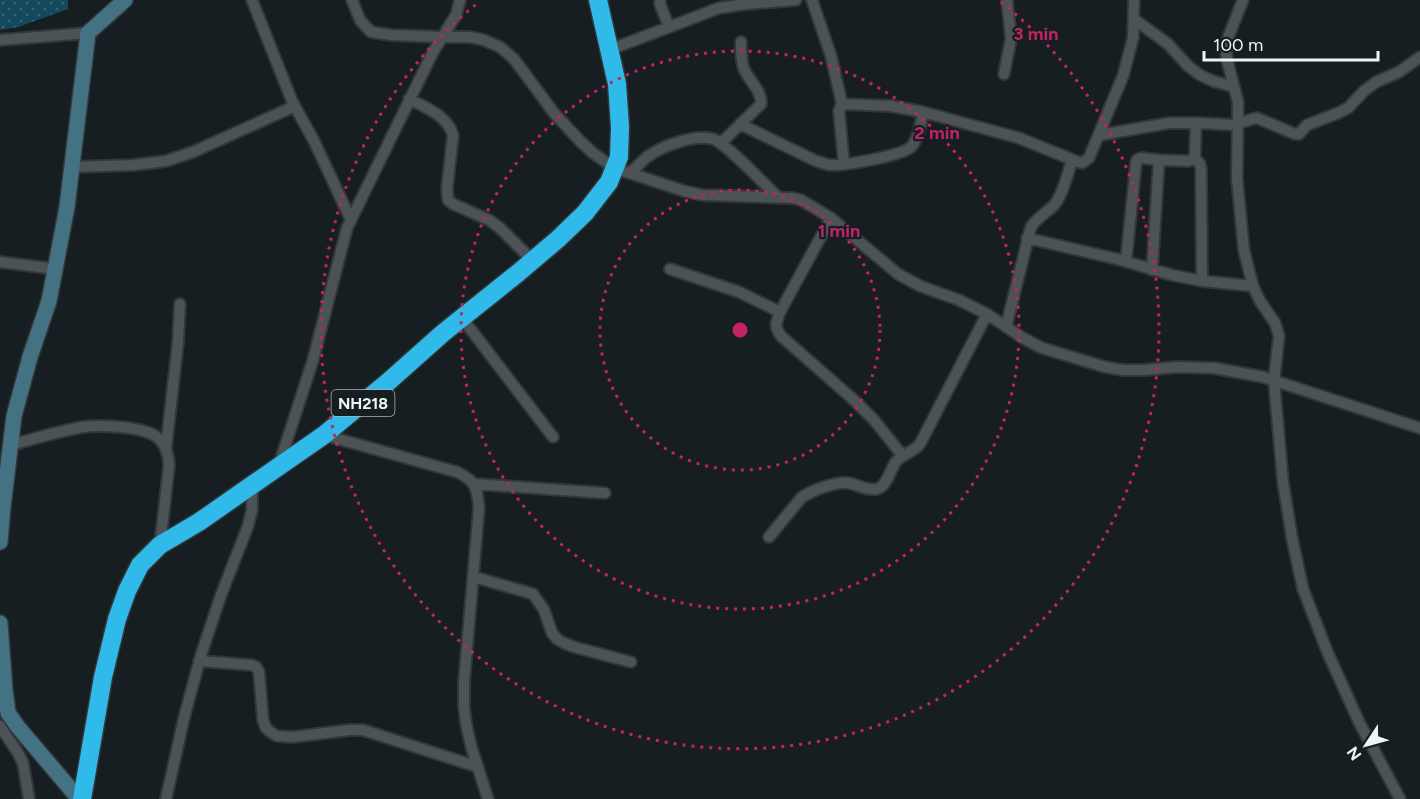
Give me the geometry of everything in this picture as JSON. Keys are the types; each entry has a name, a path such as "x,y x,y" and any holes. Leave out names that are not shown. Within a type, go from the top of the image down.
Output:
{"highway":[{"name":"NH218","path":"80,799 103,677 117,619 140,565 160,545 199,522 324,435 533,261 585,213 609,182 622,171 619,157 620,127 617,84 598,0"}],"main road":[{"path":"0,542 14,416 30,357 49,301 67,207 88,33 126,0"},
{"path":"0,623 5,690 3,720 18,727 80,799"}],"street":[{"path":"252,0 295,106 315,141 351,220"},
{"path":"352,0 360,20 371,32 442,38 470,37 484,40 507,51 560,120 593,153 622,171 702,195 801,200 831,218 898,274 920,286 959,300 987,314 1042,348 1105,367 1144,370 1177,367 1214,368 1263,377 1420,428"},
{"path":"278,468 313,360 340,253 351,220 433,52 456,15 460,0"},
{"path":"660,0 669,27"},
{"path":"609,50 719,8 766,1 796,0"},
{"path":"812,0 831,56 842,104 839,111 844,164"},
{"path":"1004,74 1011,39 1007,0"},
{"path":"842,104 891,106 923,112 1019,138 1082,163 1089,158 1100,135 1123,76 1133,38 1134,0"},
{"path":"1243,0 1226,48 1238,102 1237,179 1244,251 1253,286 1278,330 1279,336 1274,381 1283,482 1292,538 1303,589 1327,651 1359,722 1400,799"},
{"path":"1134,19 1168,44 1188,66 1200,75 1234,87"},
{"path":"0,40 88,33"},
{"path":"721,143 761,104 759,93 743,67 741,42"},
{"path":"1100,135 1169,123 1231,125 1252,118 1299,134 1307,125 1348,108 1376,82 1399,72 1420,57"},
{"path":"409,99 446,120 451,128 453,135 447,189 448,200 489,220 533,261"},
{"path":"72,166 134,165 166,161 193,152 295,106"},
{"path":"740,124 816,161 829,165 892,155 910,148 920,129 923,112"},
{"path":"1196,123 1194,158 1200,164 1201,169 1202,281"},
{"path":"622,171 663,147 679,141 714,139 779,198"},
{"path":"1126,261 1137,160 1141,158 1188,161 1194,158"},
{"path":"1006,327 1031,227 1035,220 1055,204 1072,160"},
{"path":"1152,270 1159,160"},
{"path":"831,218 780,312 776,323 777,330 855,401 902,454"},
{"path":"1028,238 1126,261 1172,275 1202,281 1253,286"},
{"path":"0,262 55,269"},
{"path":"670,269 739,292 780,312"},
{"path":"166,448 180,304"},
{"path":"769,537 801,498 808,493 840,482 868,489 877,489 884,484 902,454 915,450 920,444 987,314"},
{"path":"462,318 553,437"},
{"path":"10,445 83,427 112,426 149,432 160,441 169,455 160,545"},
{"path":"324,435 457,472 468,478 478,492 479,508 464,682 464,707 471,746 488,799"},
{"path":"474,484 605,493"},
{"path":"166,799 199,661 221,595 248,526 252,510 252,486"},
{"path":"474,577 533,594 544,610 552,633 564,643 631,662"},
{"path":"199,661 256,667 259,672 263,720 266,728 277,736 293,737 349,729 363,730 478,767"},
{"path":"3,720 22,763 29,799"}],"shaded area":[{"path":"0,0 68,0 68,9 18,27 0,30"}]}
